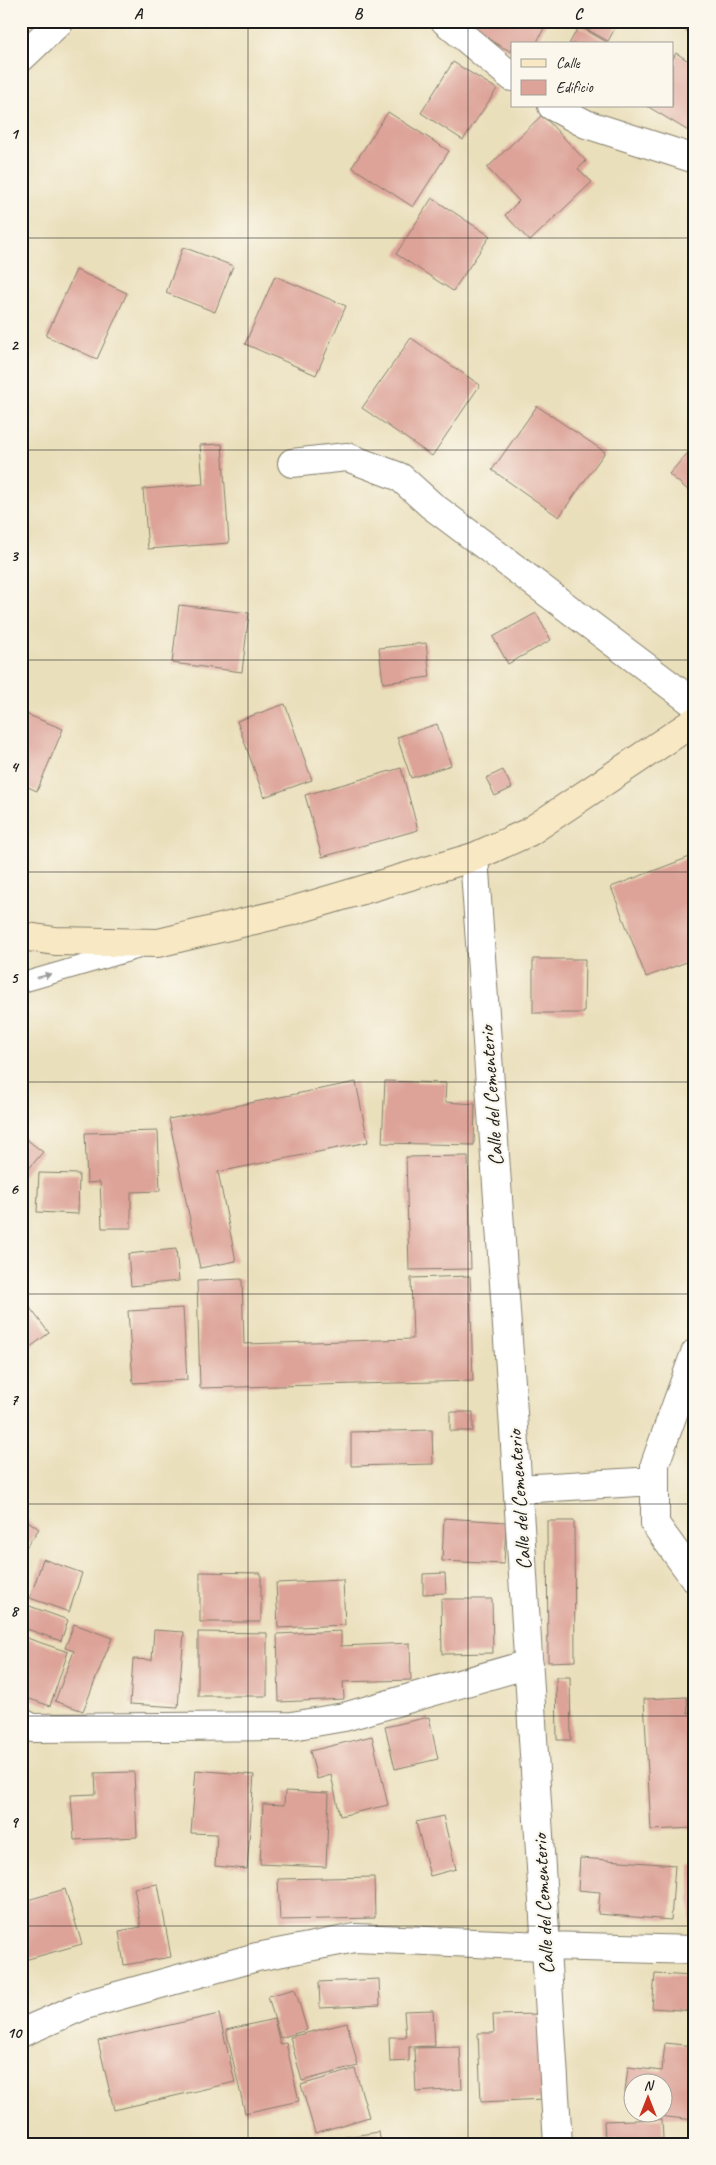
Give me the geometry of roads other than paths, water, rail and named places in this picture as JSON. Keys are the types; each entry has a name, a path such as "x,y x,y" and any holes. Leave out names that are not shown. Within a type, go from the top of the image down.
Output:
{"main road":[{"path":"21,936 55,941 158,943 288,912 474,857 529,832 695,721"}],"street":[{"path":"21,58 60,21"},
{"path":"445,21 511,76"},
{"path":"556,108 586,124 695,159"},
{"path":"292,464 347,457 400,477 431,505 695,704"},
{"name":"Calle del Cementerio","path":"474,857 518,1489 558,2144"},
{"path":"695,1352 655,1464 655,1524 695,1579"},
{"path":"518,1489 655,1481"},
{"path":"25,1732 292,1726 344,1717 529,1664"},
{"path":"21,2033 85,2005 257,1957 355,1938 695,1950"}],"lane":[{"path":"21,948 55,941"},
{"path":"21,983 158,943"}]}
